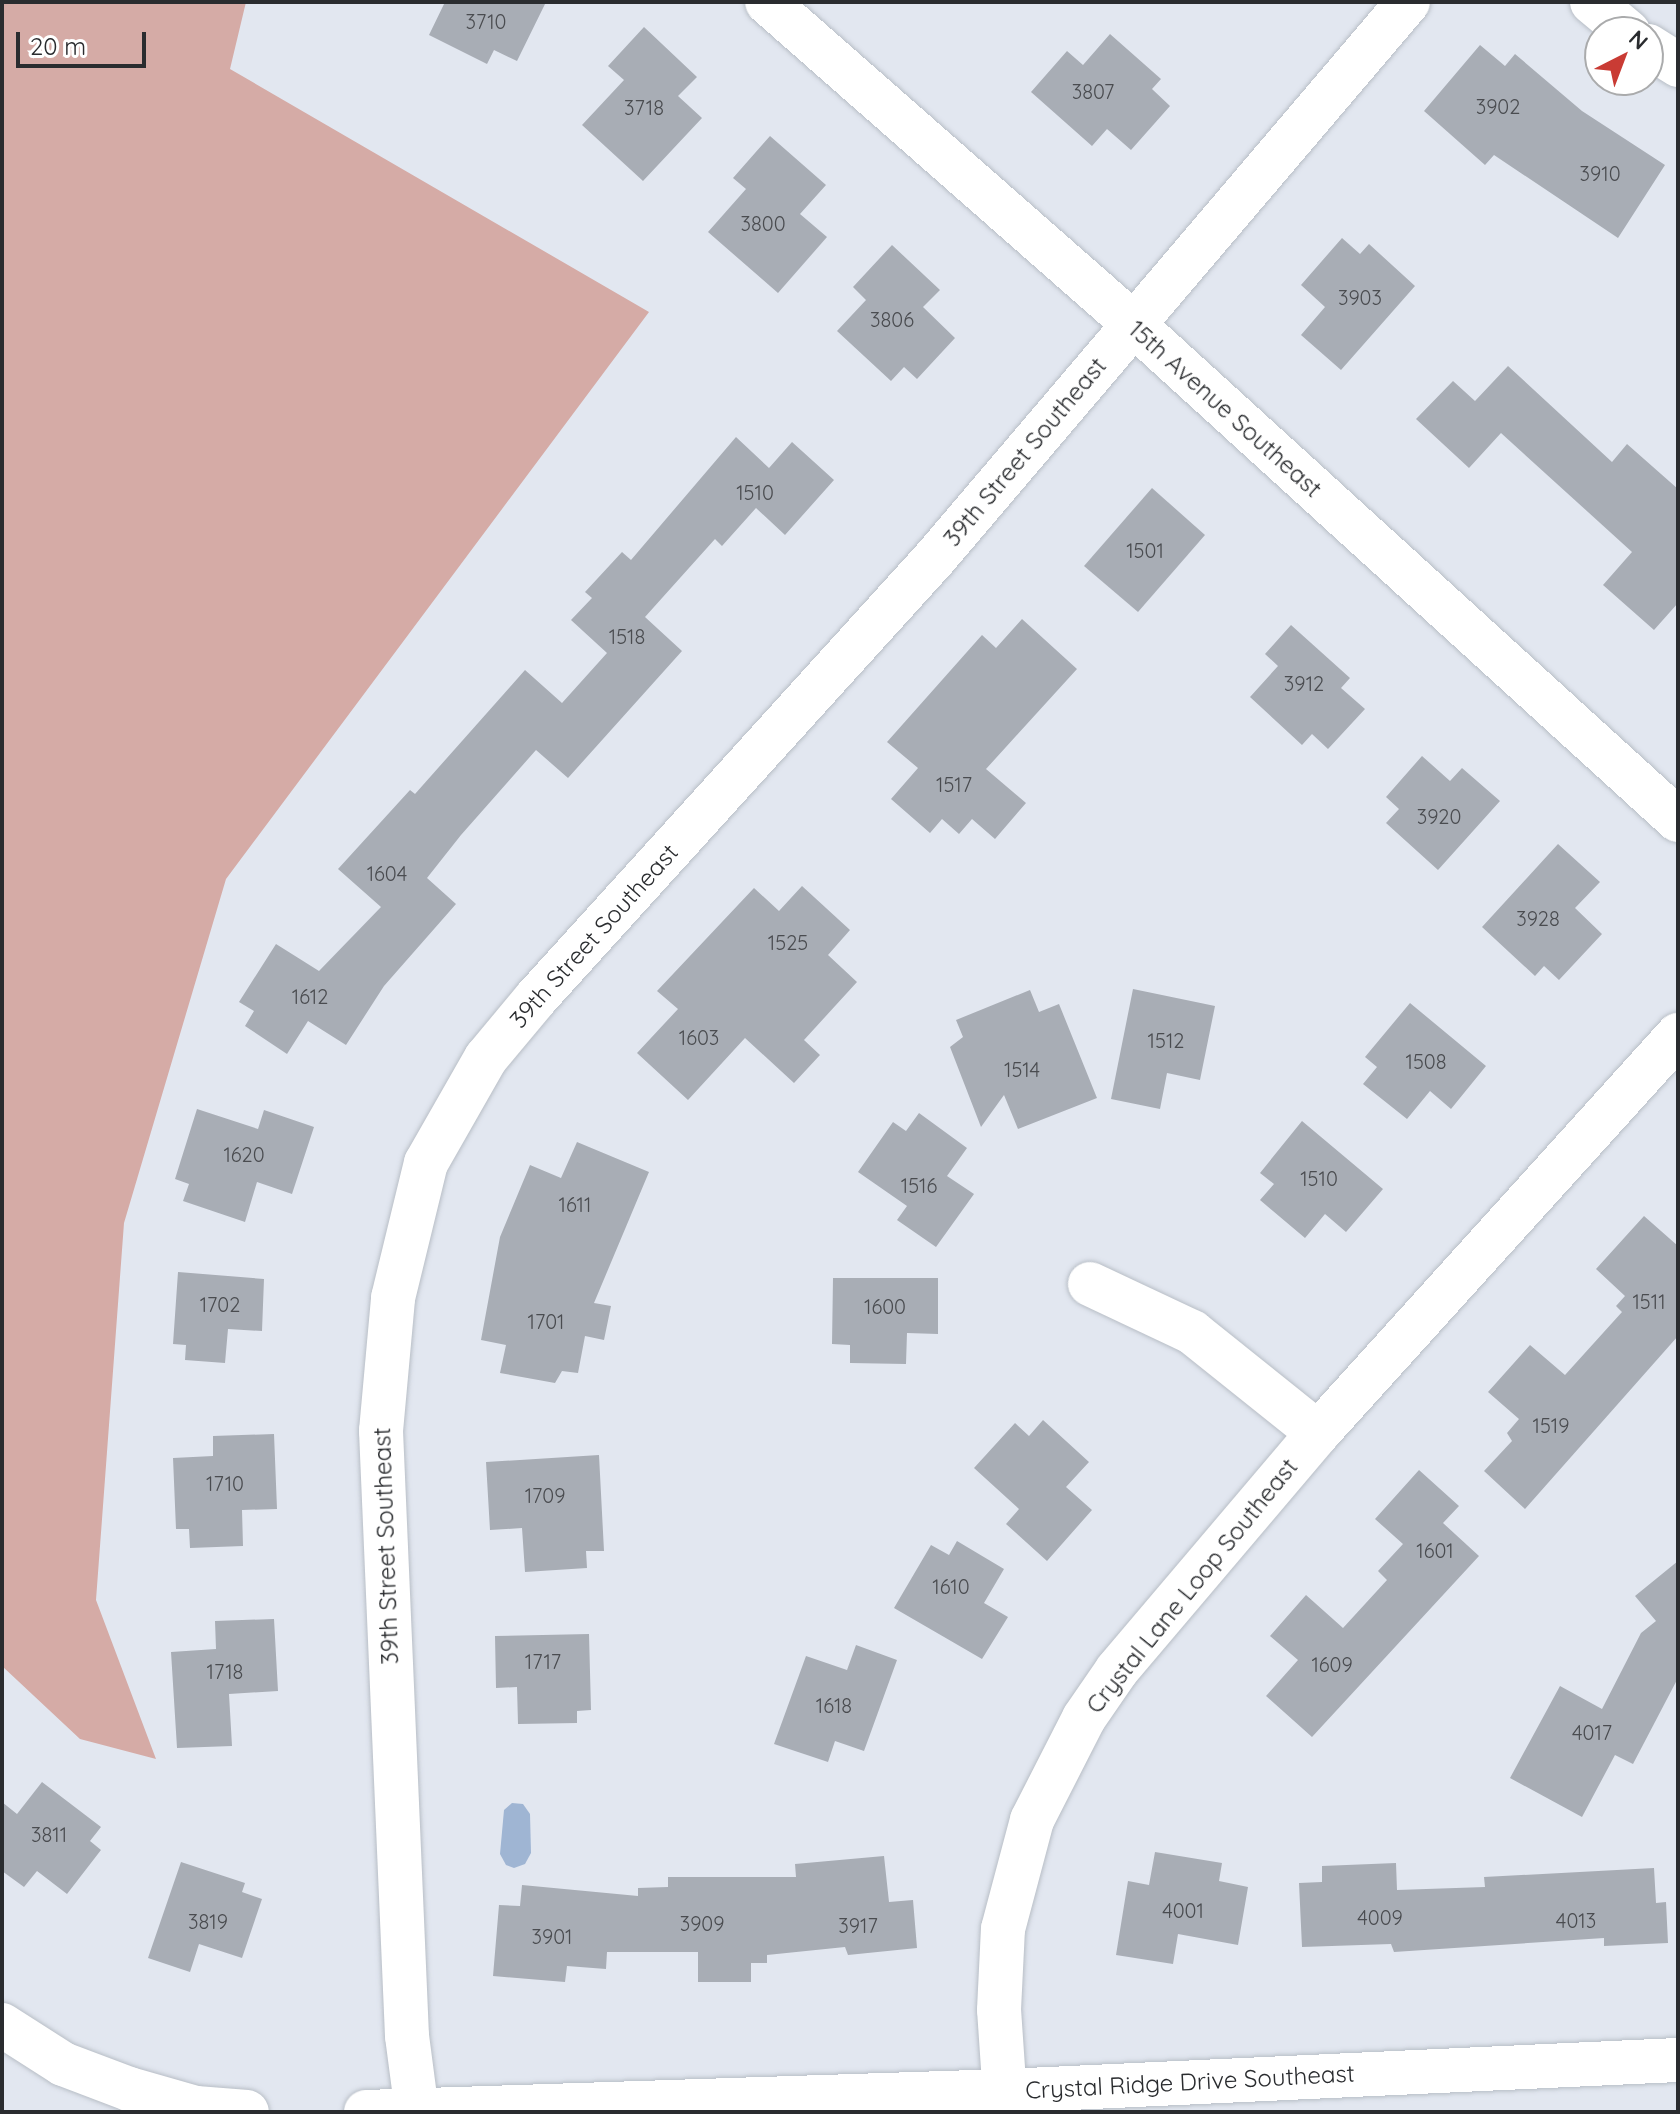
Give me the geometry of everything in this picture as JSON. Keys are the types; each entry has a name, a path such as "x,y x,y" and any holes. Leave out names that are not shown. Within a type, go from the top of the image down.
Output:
{"street":[{"name":"15th Avenue Southeast","path":"767,2 1133,324 1678,820"},
{"name":"39th Street Southeast","path":"417,2111 407,2036 381,1431 393,1298 426,1163 477,1072 506,1034 935,558 1408,2"},
{"path":"1592,2 1609,16"},
{"name":"Crystal Lane Loop Southeast","path":"1005,2101 999,2010 1003,1929 1047,1783 1117,1670 1318,1433 1678,1035"},
{"path":"1090,1284 1192,1332 1318,1433"},
{"path":"2,2025 63,2064 129,2089 196,2108 247,2112"},
{"name":"Crystal Ridge Drive Southeast","path":"366,2112 1005,2101 1678,2060"}],"shaded area":[{"path":"2,2 246,2 230,69 649,312 226,879 124,1223 96,1600 156,1759 80,1739 2,1666"}],"water":[{"path":"512,1803 523,1804 530,1814 531,1853 525,1864 514,1868 506,1865 500,1854 504,1810"}],"building":[{"path":"445,2 546,2 517,61 494,50 487,64 429,35"},
{"path":"644,27 697,77 678,96 702,118 643,181 582,125 624,80 608,66"},
{"path":"1110,34 1161,79 1152,89 1170,106 1131,150 1107,129 1092,146 1031,92 1067,51 1083,65"},
{"path":"1480,45 1505,66 1515,54 1582,111 1665,165 1618,238 1494,155 1485,165 1424,111"},
{"path":"770,136 826,185 800,214 827,237 778,293 708,232 746,189 733,178"},
{"path":"1342,238 1360,254 1369,244 1415,286 1341,370 1301,335 1325,307 1301,285"},
{"path":"892,245 940,290 923,307 955,338 917,379 904,367 891,381 837,331 866,300 853,287"},
{"path":"1508,366 1612,462 1627,444 1678,489 1678,603 1654,630 1603,585 1632,552 1501,433 1469,468 1416,419 1453,381 1475,401"},
{"path":"736,437 769,468 792,442 834,480 785,535 756,508 722,546 715,539 645,617 682,651 568,778 536,750 461,835 427,878 456,904 384,986 346,1045 308,1021 287,1054 245,1026 254,1011 239,1002 276,944 319,971 381,907 338,869 410,790 415,794 525,670 562,703 607,653 571,620 592,598 585,592 622,552 631,560"},
{"path":"1152,488 1205,535 1138,612 1084,566"},
{"path":"1022,619 1077,669 986,769 1026,803 995,839 972,819 959,834 942,819 930,833 891,799 918,768 887,742 982,635 996,648"},
{"path":"1291,625 1350,678 1341,688 1365,709 1328,749 1312,734 1302,745 1250,697 1278,666 1265,654"},
{"path":"1422,756 1450,781 1462,768 1500,801 1438,870 1386,823 1399,809 1386,797"},
{"path":"1558,844 1600,882 1575,908 1602,934 1559,980 1544,966 1535,976 1482,927"},
{"path":"802,886 850,930 828,955 857,982 804,1040 820,1055 794,1083 745,1038 688,1100 637,1053 678,1009 657,991 754,888 779,911"},
{"path":"1133,989 1215,1006 1200,1080 1167,1073 1160,1109 1111,1099"},
{"path":"1030,990 1039,1012 1059,1004 1097,1098 1018,1129 1004,1095 981,1127 950,1047 963,1037 956,1020"},
{"path":"1410,1003 1486,1066 1451,1109 1430,1091 1407,1119 1363,1084 1377,1067 1365,1057"},
{"path":"197,1109 258,1129 264,1110 314,1127 292,1194 257,1182 245,1222 183,1201 189,1184 175,1179"},
{"path":"919,1113 967,1148 947,1176 974,1194 936,1247 897,1220 907,1206 858,1172 893,1122 906,1131"},
{"path":"1302,1121 1383,1189 1346,1232 1325,1214 1305,1238 1260,1200 1274,1184 1260,1173"},
{"path":"577,1142 649,1172 594,1303 611,1306 604,1340 585,1336 578,1373 562,1371 555,1383 500,1373 506,1345 481,1340 500,1237 530,1165 561,1178"},
{"path":"1644,1216 1678,1246 1678,1336 1525,1509 1484,1471 1512,1441 1507,1433 1519,1419 1488,1392 1530,1345 1565,1375 1622,1312 1616,1306 1625,1296 1596,1269"},
{"path":"178,1272 264,1279 262,1331 228,1329 225,1363 185,1360 186,1345 173,1344"},
{"path":"833,1278 938,1278 938,1334 907,1333 906,1364 850,1363 850,1345 832,1344"},
{"path":"1043,1420 1089,1462 1066,1487 1092,1510 1047,1561 1006,1524 1019,1509 974,1468 1015,1423 1029,1436"},
{"path":"274,1434 277,1509 242,1510 243,1546 190,1548 189,1529 176,1529 173,1458 213,1456 213,1436"},
{"path":"599,1455 604,1551 586,1551 587,1568 525,1572 522,1528 490,1530 486,1462"},
{"path":"1419,1470 1459,1506 1443,1523 1479,1556 1312,1737 1266,1696 1298,1660 1270,1636 1306,1595 1343,1628 1387,1580 1378,1571 1403,1544 1375,1519"},
{"path":"957,1541 1004,1569 984,1603 1008,1617 982,1659 894,1608 931,1545 949,1555"},
{"path":"1678,1561 1678,1678 1633,1764 1615,1755 1582,1817 1510,1778 1560,1686 1602,1709 1641,1633 1656,1621 1635,1596"},
{"path":"274,1619 278,1691 229,1694 232,1746 177,1748 171,1652 216,1649 215,1621"},
{"path":"589,1634 591,1710 577,1711 577,1723 518,1724 517,1687 496,1688 495,1636"},
{"path":"856,1645 897,1660 864,1751 835,1741 828,1762 774,1744 806,1656 847,1670"},
{"path":"42,1782 101,1827 90,1841 101,1850 67,1894 37,1871 24,1887 2,1871 2,1802 17,1814"},
{"path":"1155,1852 1222,1863 1219,1881 1248,1887 1238,1945 1178,1934 1173,1964 1116,1955 1128,1881 1149,1885"},
{"path":"884,1856 889,1902 913,1900 917,1948 848,1955 845,1947 767,1955 767,1963 751,1963 751,1982 698,1982 698,1952 607,1952 606,1969 567,1966 565,1982 493,1976 499,1905 520,1906 522,1885 638,1896 638,1888 668,1887 668,1877 796,1877 795,1864"},
{"path":"181,1862 245,1883 242,1892 262,1899 242,1958 199,1944 190,1972 148,1958"},
{"path":"1396,1863 1397,1890 1485,1887 1484,1877 1654,1868 1656,1903 1666,1902 1668,1943 1604,1946 1604,1938 1394,1952 1391,1944 1302,1947 1299,1883 1322,1882 1322,1866"}]}
